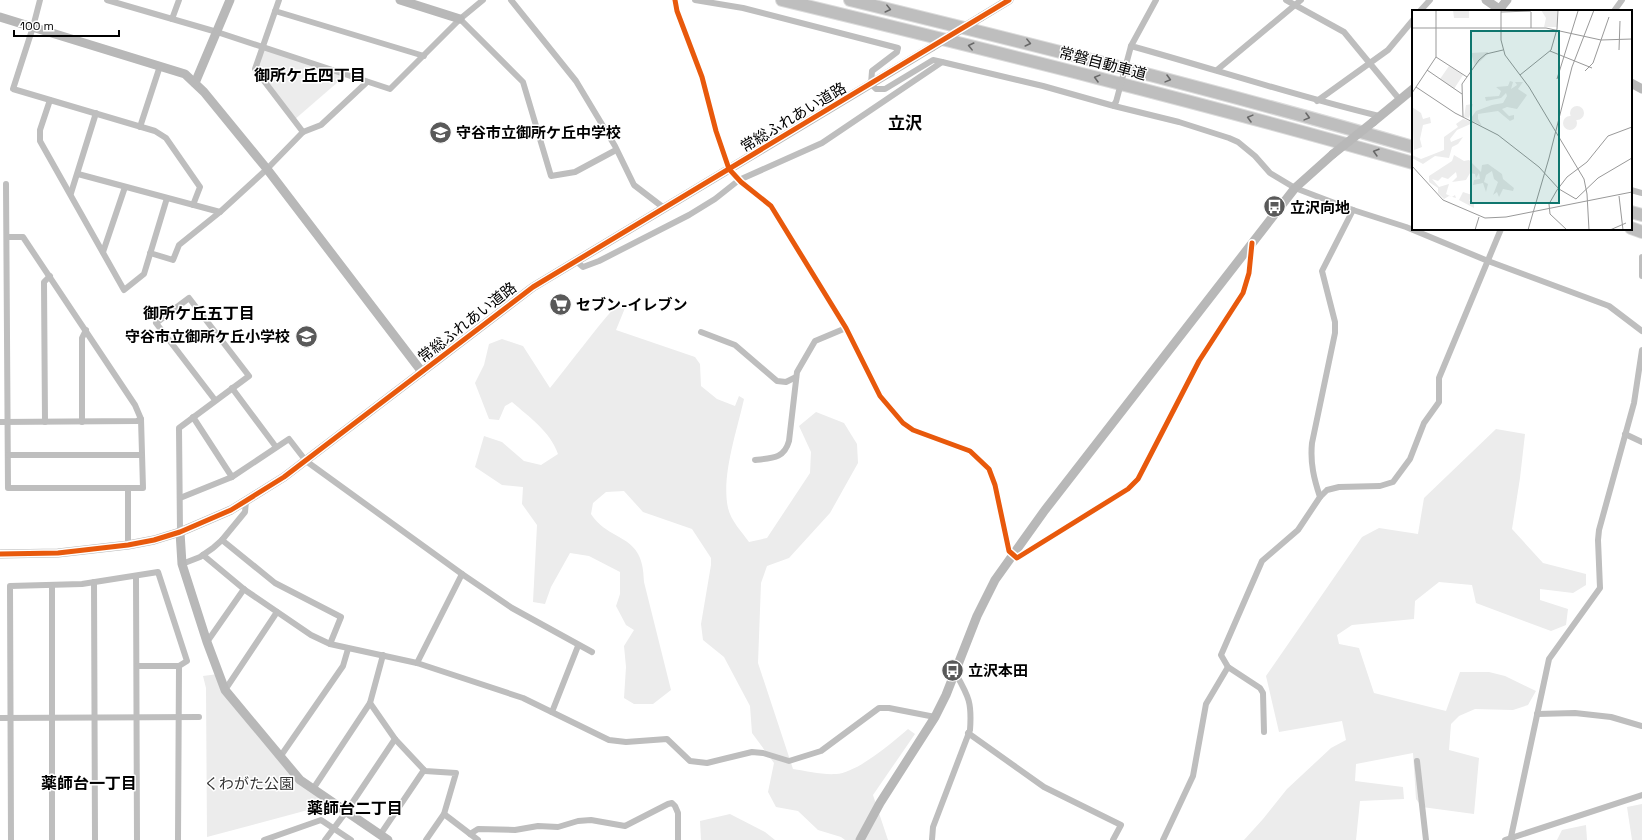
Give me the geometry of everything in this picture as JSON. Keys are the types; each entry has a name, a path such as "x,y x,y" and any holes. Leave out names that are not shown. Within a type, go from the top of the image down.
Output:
{"highway":[{"name":"常磐自動車道","path":"782,0 1025,59 1207,106 1412,163"},
{"name":"常磐自動車道","path":"850,0 1029,43 1195,86 1412,147"},
{"path":"1632,212 1642,215"},
{"path":"1632,228 1642,232"}],"street":[{"path":"40,0 33,27 12,89 155,131 166,138 200,188 193,205"},
{"path":"107,0 217,32 390,89 460,19 482,0"},
{"path":"172,19 179,0"},
{"path":"195,83 230,0"},
{"path":"279,0 255,68 303,132"},
{"path":"400,0 460,19 523,82 551,176 575,172 616,150"},
{"path":"511,0 576,81 616,150 634,185 664,208"},
{"path":"675,0 676,11 702,77 716,131 729,169 739,180 771,206 846,328 880,396 903,423 913,430 970,451 989,469 995,485 1009,551 1017,558 1128,489 1138,479 1199,361 1243,293 1249,273 1252,243"},
{"path":"695,0 743,8 898,48 897,52 892,57 872,71 871,84 876,89 885,89 933,60 1115,104 1229,138 1238,142 1255,156 1270,173 1295,188 1353,210 1412,229"},
{"name":"常総ふれあい道路","path":"0,554 58,553 128,545 154,540 208,521 246,501 278,482 533,287 1009,0"},
{"path":"1115,104 1131,46 1156,0"},
{"path":"1286,0 1344,32 1400,100"},
{"path":"1217,70 1301,0"},
{"path":"1421,10 1430,0"},
{"path":"1486,0 1500,10 1507,0"},
{"path":"1615,10 1622,0"},
{"path":"275,11 424,56"},
{"path":"0,17 185,74 204,92 267,169 422,372"},
{"path":"1317,101 1388,50 1412,21"},
{"path":"1131,46 1217,70 1376,119"},
{"path":"576,261 583,267 599,261 715,200 739,180 822,143 942,62"},
{"path":"140,127 160,66"},
{"path":"150,253 173,260 179,245 220,212 267,169 303,132 321,125 367,82"},
{"path":"1632,84 1642,89"},
{"path":"860,840 880,803 935,716 956,674 986,598 996,580 1045,510 1295,188 1333,154 1412,90"},
{"path":"50,100 40,130 40,141 71,193 124,290 144,274 166,198"},
{"path":"71,193 96,113"},
{"path":"78,174 220,212"},
{"path":"6,184 8,488 143,488 141,420 135,404 23,237 7,237"},
{"path":"103,252 125,186"},
{"path":"1632,190 1642,193"},
{"path":"1320,497 1313,475 1310,457 1335,333 1335,322 1322,271 1353,210"},
{"path":"1413,230 1488,261 1610,306 1642,331"},
{"path":"1264,732 1263,693 1260,688 1228,667 1221,655 1262,561 1298,530 1320,497 1328,490 1339,487 1380,486 1393,482 1410,459 1424,423 1439,402 1439,378 1501,230"},
{"path":"1642,257 1642,276"},
{"path":"45,422 44,282 50,276"},
{"path":"215,400 156,324 188,298 249,376 179,428 180,532 182,564 207,642 225,690 280,758 300,780 384,837 424,770"},
{"path":"755,460 771,458 780,455 787,450 797,372 815,341 846,328"},
{"path":"82,422 82,338 86,330"},
{"path":"701,332 735,345 777,381 786,382 796,377"},
{"path":"1508,839 1549,659 1600,588 1599,530 1637,387 1642,350"},
{"path":"232,388 276,447"},
{"path":"193,417 232,477"},
{"path":"0,422 141,420"},
{"path":"1625,434 1642,442"},
{"path":"180,498 232,477 289,439 306,461 462,574 512,608 578,646 592,652"},
{"path":"8,455 142,455"},
{"path":"128,488 128,545"},
{"path":"182,564 203,555 222,540 245,512 246,501"},
{"path":"222,540 275,583 341,617 330,644"},
{"path":"203,555 244,589 311,635 330,644 417,663 523,698 609,740 626,742 667,739 690,762 707,763 752,752 763,753 789,762 822,751 879,708 889,708 935,716"},
{"path":"11,840 10,586 94,582 158,572 187,661 179,666 137,666"},
{"path":"417,663 462,574"},
{"path":"136,576 137,840"},
{"path":"94,582 95,840"},
{"path":"52,585 52,840"},
{"path":"207,642 244,589"},
{"path":"225,690 277,612"},
{"path":"552,712 578,646"},
{"path":"280,758 343,666 348,649"},
{"path":"313,789 370,703 383,655"},
{"path":"178,840 179,666"},
{"path":"1163,840 1192,776 1206,704 1228,667"},
{"path":"932,840 933,828 968,733 971,713 968,695 956,674"},
{"path":"370,703 395,739 424,770 456,773 444,814 426,840"},
{"path":"1537,714 1576,713 1611,717 1642,726"},
{"path":"0,718 200,717"},
{"path":"968,733 1044,787 1121,825 1113,840"},
{"path":"325,840 346,812 395,739"},
{"path":"1417,760 1426,840"},
{"path":"1508,839 1642,796"},
{"path":"470,834 478,829 515,830 538,826 558,827 578,821 591,820 625,826 672,803 676,806 678,813 678,840"},
{"path":"444,814 478,840"},
{"path":"264,840 274,838 321,820 351,840"}],"green space":[{"path":"262,47 346,75 294,120 255,69"},
{"path":"615,307 625,308 616,330 695,357 700,364 701,386 717,399 735,406 739,396 744,399 728,468 726,495 729,513 749,542 767,538 810,473 811,452 799,426 816,412 844,423 857,444 858,463 830,513 789,558 767,566 761,583 758,663 793,769 825,774 845,772 864,763 908,729 915,734 873,795 888,840 845,840 841,837 818,830 798,811 776,807 768,792 774,763 752,733 750,706 724,657 703,640 701,624 711,558 692,529 643,512 624,491 606,492 593,503 591,514 608,530 633,546 639,554 643,566 644,582 671,690 653,704 634,704 624,698 626,667 624,646 634,630 626,625 616,606 620,594 620,572 589,556 570,553 551,587 545,604 533,602 537,525 522,504 523,487 502,485 475,467 484,436 502,442 524,461 541,465 558,454 550,438 544,431 512,402 505,406 499,420 489,419 475,383 484,365 489,344 502,339 523,346 550,388"},
{"path":"1496,429 1525,434 1512,529 1543,563 1586,574 1586,585 1573,593 1540,589 1540,600 1568,609 1566,625 1551,631 1476,603 1472,585 1439,582 1415,601 1414,619 1352,625 1337,635 1339,644 1359,648 1374,693 1446,711 1460,672 1489,672 1505,676 1536,691 1528,705 1513,710 1475,709 1459,716 1451,724 1449,750 1479,758 1474,814 1422,807 1416,799 1413,753 1356,764 1355,781 1403,787 1404,799 1360,801 1356,840 1244,840 1287,789 1331,748 1346,740 1342,721 1279,732 1266,676 1362,537 1379,528 1418,534 1424,498"},
{"name":"くわがた公園","path":"218,674 280,757 334,803 207,837 206,688 203,676"},
{"path":"1642,804 1642,840 1632,840 1627,807"},
{"path":"730,814 765,832 775,840 701,840 700,821"},
{"path":"1586,825 1587,840 1557,840 1562,830"}],"cycle path":[{"path":"675,0 677,11 702,77 716,131 729,169 741,182 771,206 846,328 880,396 903,423 913,430 970,451 989,469 995,485 1009,551 1017,558 1128,489 1138,479 1199,361 1243,293 1249,273 1252,243"},
{"path":"0,554 58,553 128,545 154,540 180,532 231,510 284,477 533,287 1009,0"}],"place":[{"name":"守谷市立御所ケ丘中学校","path":"440,132"},
{"name":"立沢向地","path":"1275,207"},
{"name":"セブン-イレブン","path":"560,304"},
{"name":"守谷市立御所ケ丘小学校","path":"306,336"},
{"name":"立沢本田","path":"952,670"}],"district":[{"name":"御所ケ丘四丁目","path":"310,75"},
{"name":"立沢","path":"905,123"},
{"name":"御所ケ丘五丁目","path":"199,313"},
{"name":"薬師台一丁目","path":"89,783"},
{"name":"薬師台二丁目","path":"355,808"}]}
